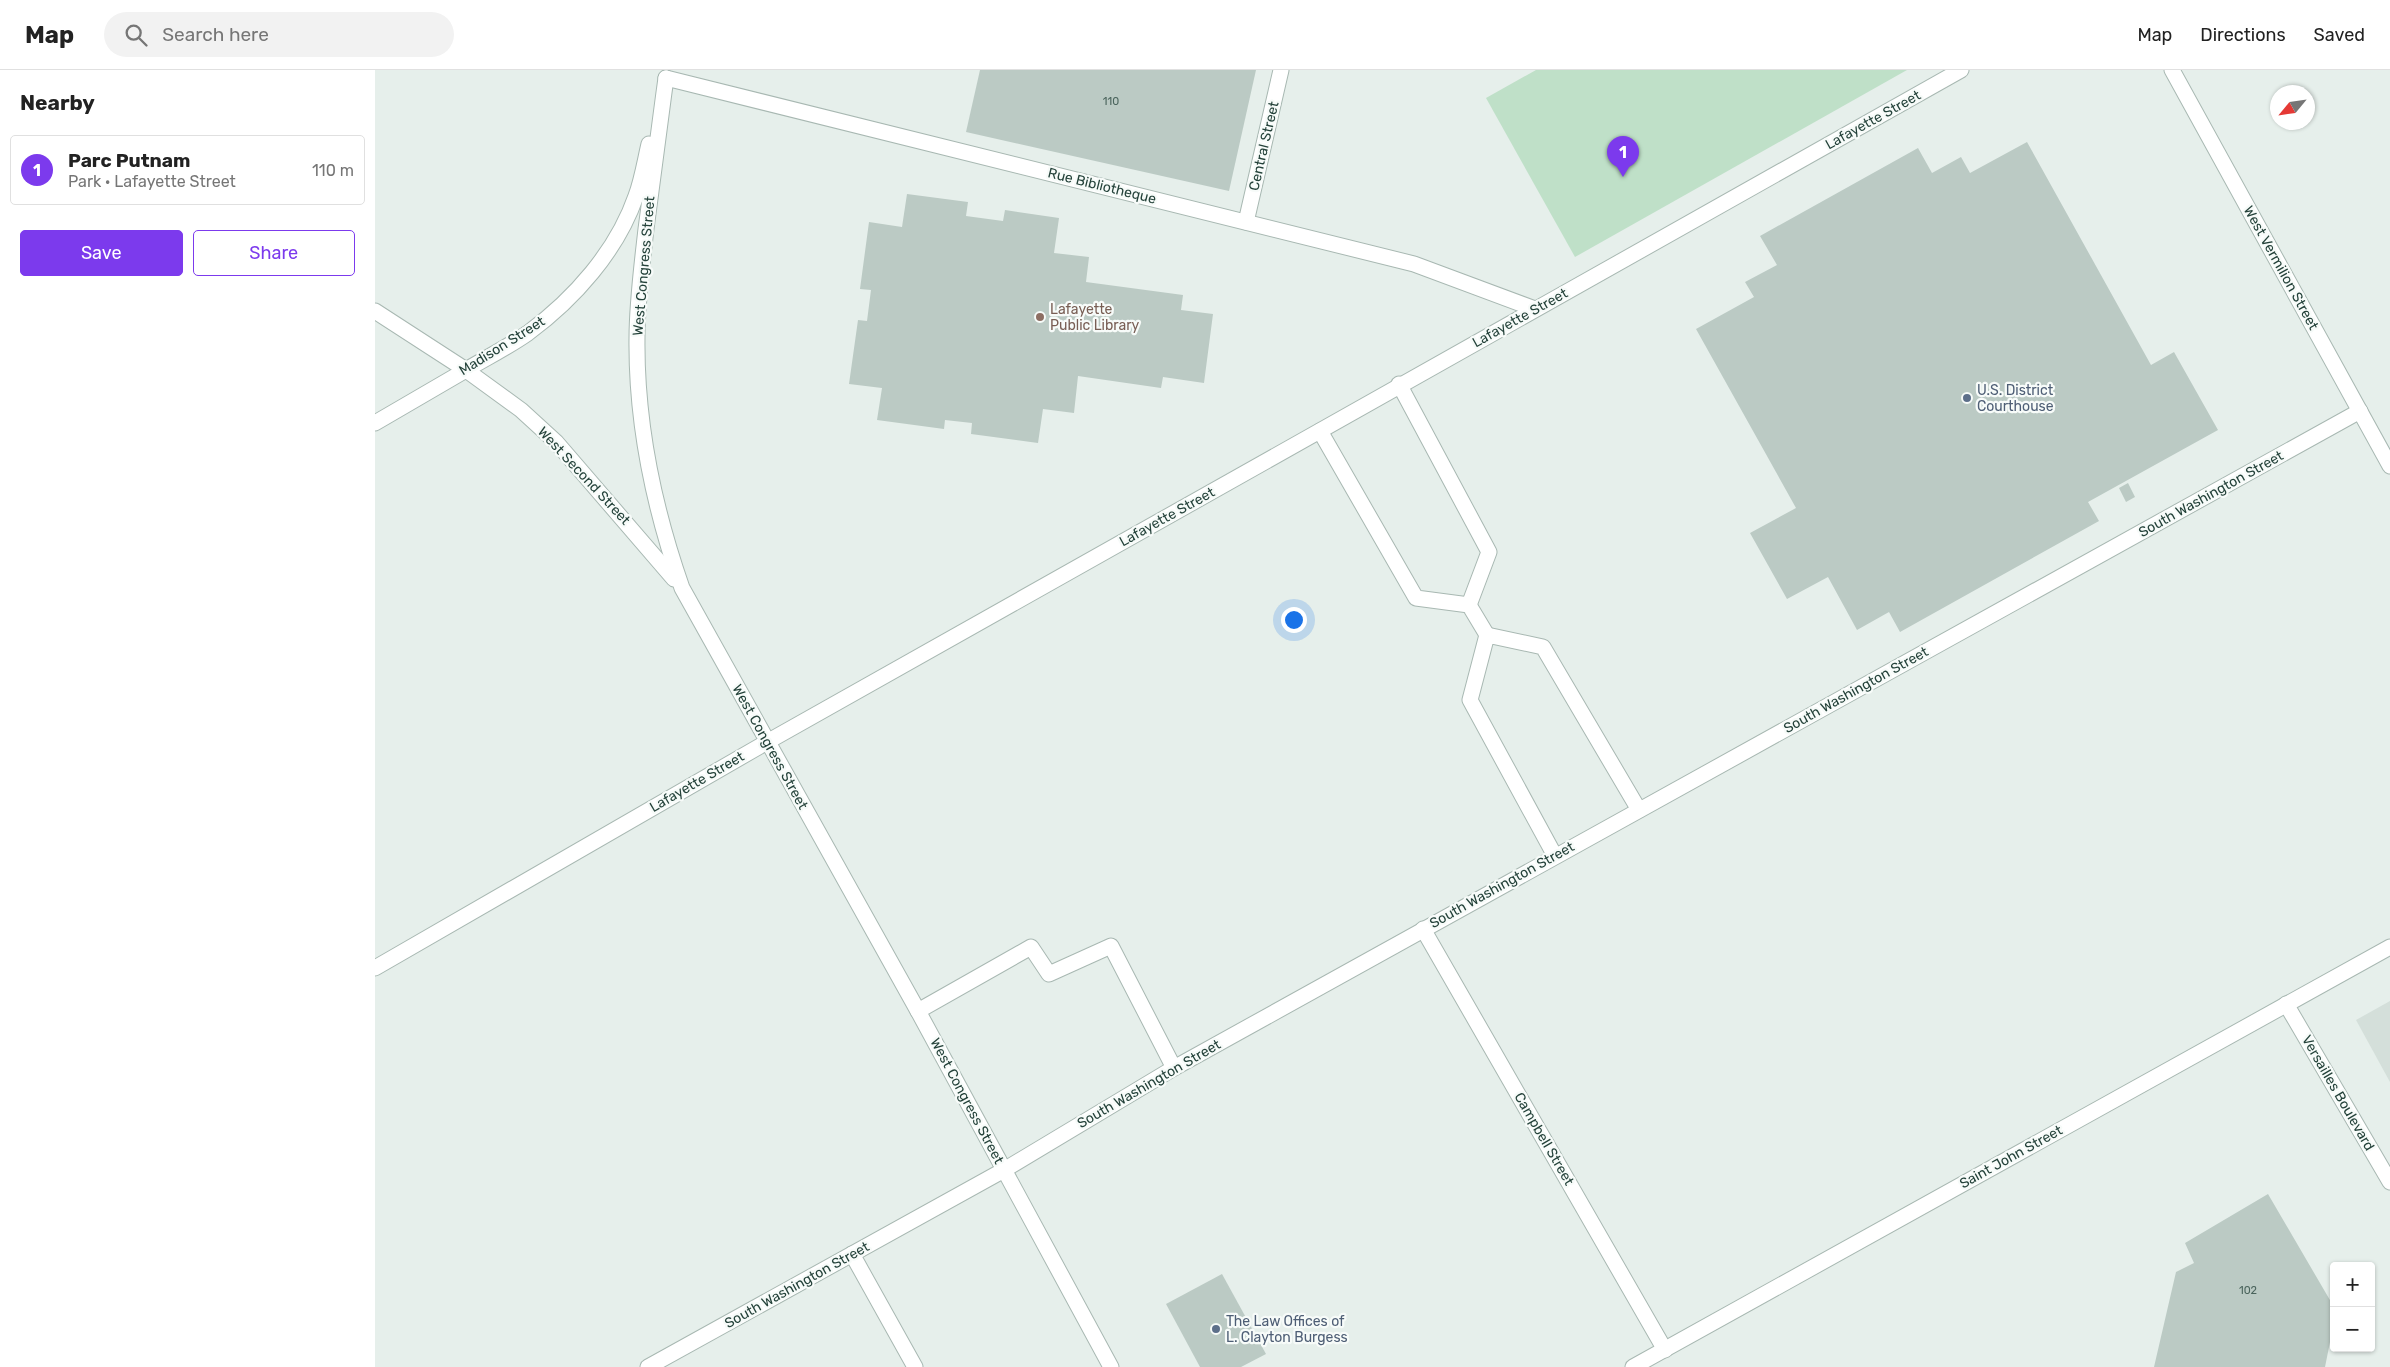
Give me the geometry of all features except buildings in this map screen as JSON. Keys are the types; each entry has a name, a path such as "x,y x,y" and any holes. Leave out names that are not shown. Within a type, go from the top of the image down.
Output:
{"street":[{"name":"Central Street","path":"1246,222 1281,70"},
{"name":"Lafayette Street","path":"375,968 767,742 1320,431 1399,384 1961,70"},
{"name":"West Vermilion Street","path":"2172,70 2390,466"},
{"name":"Rue Bibliotheque","path":"666,74 1414,264 1535,309"},
{"name":"Madison Street","path":"375,422 527,334 553,314 586,280 615,239 636,196 666,74"},
{"name":"West Congress Street","path":"666,74 639,288 637,339 639,407 653,494 682,588 918,1011 1111,1367"},
{"name":"West Second Street","path":"375,312 465,370 521,410 555,442 643,540 682,588"},
{"path":"1399,384 1489,552 1469,606"},
{"name":"South Washington Street","path":"648,1367 1004,1170 1174,1068 2360,411"},
{"path":"1320,431 1416,598 1469,606 1487,635 1470,700 1555,856"},
{"path":"1487,635 1543,646 1639,810"},
{"name":"Campbell Street","path":"1423,929 1665,1350"},
{"path":"918,1011 1031,947 1049,974 1111,946 1174,1068"},
{"name":"Saint John Street","path":"1633,1367 2390,948"},
{"name":"Versailles Boulevard","path":"2286,1004 2390,1182"},
{"path":"852,1254 915,1367"}],"shaded area":[{"path":"2390,1001 2390,1082 2356,1020"}],"green space":[{"path":"1536,70 1907,70 1575,257 1486,98"}],"place":[{"name":"Parc Putnam","path":"1623,177"},
{"name":"Lafayette Public Library","path":"1040,317"},
{"name":"U.S. District Courthouse","path":"1967,398"},
{"name":"The Law Offices of L. Clayton Burgess","path":"1216,1329"}]}
